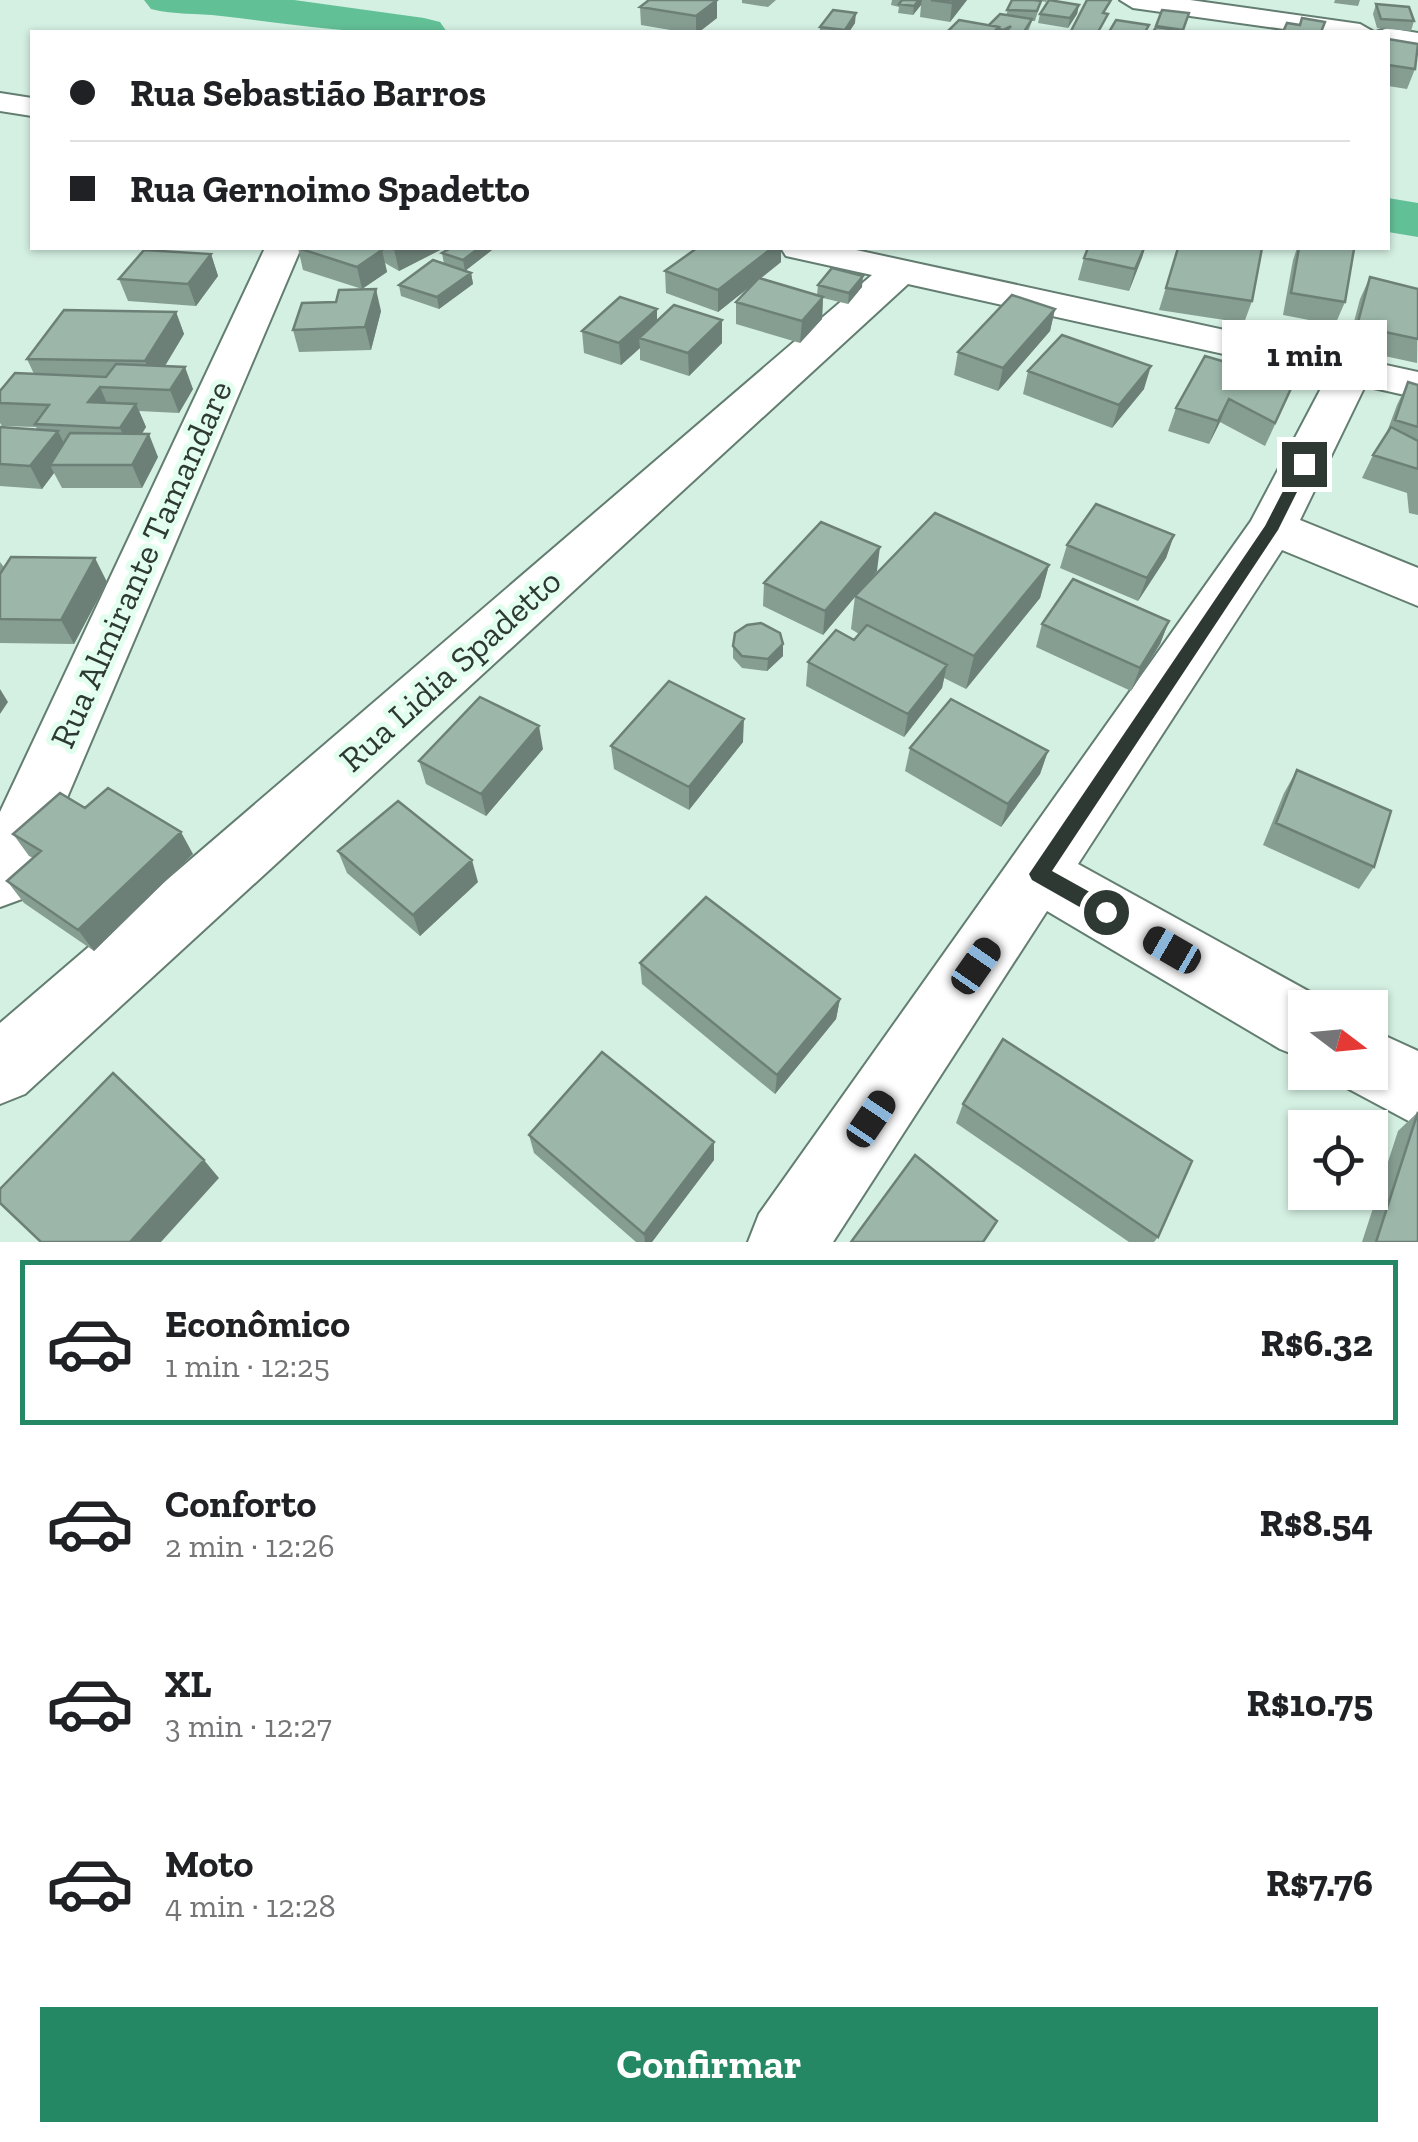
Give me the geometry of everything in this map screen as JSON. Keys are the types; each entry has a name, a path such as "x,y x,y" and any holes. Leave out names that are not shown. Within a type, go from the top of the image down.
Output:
{"street":[{"path":"1140,0 1346,30"},
{"path":"1390,36 1418,41"},
{"path":"0,102 30,108"},
{"name":"Rua Almirante Tamandare","path":"0,880 282,250"},
{"path":"808,250 1418,385"},
{"name":"Rua Lidia Spadetto","path":"0,1069 900,271"},
{"path":"787,1242 1272,527 1352,370"},
{"path":"1272,527 1418,588"},
{"path":"1039,874 1288,1016"},
{"path":"1388,1073 1418,1090"}],"building":[{"path":"649,0 717,0 696,16 640,7"},
{"path":"902,0 919,0 914,6 899,4"},
{"path":"1012,0 1041,1 1037,11 1007,10"},
{"path":"1049,0 1079,5 1070,18 1040,14"},
{"path":"1087,0 1111,0 1099,30 1072,30"},
{"path":"1376,4 1409,7 1414,21 1381,19"},
{"path":"833,10 856,13 845,30 820,27"},
{"path":"1162,10 1189,13 1183,30 1156,26"},
{"path":"1000,14 1032,19 1025,30 1007,30 1011,26 1003,30 989,25"},
{"path":"1302,18 1325,22 1322,30 1284,30 1287,23 1300,25"},
{"path":"959,20 999,27 996,30 949,30"},
{"path":"1116,20 1149,25 1146,30 1110,30"},
{"path":"1390,39 1418,44 1415,69 1390,65"},
{"path":"144,250 211,254 188,284 119,279"},
{"path":"304,250 382,250 357,267"},
{"path":"447,250 476,250 463,260 442,253"},
{"path":"694,250 769,250 718,290 665,271"},
{"path":"1087,250 1143,250 1135,269 1084,258"},
{"path":"1177,250 1262,250 1252,301 1166,288"},
{"path":"1299,250 1354,250 1345,302 1291,293"},
{"path":"433,260 471,273 437,297 399,285"},
{"path":"832,268 863,276 849,293 818,285"},
{"path":"1370,277 1418,289 1418,339 1357,326"},
{"path":"759,278 823,297 802,321 736,302"},
{"path":"376,289 365,327 293,330 302,303 336,302 339,290"},
{"path":"1012,295 1055,309 1003,368 958,352"},
{"path":"620,297 657,309 619,343 582,331"},
{"path":"674,305 722,320 688,353 639,338"},
{"path":"64,310 176,312 145,361 27,359"},
{"path":"1062,335 1151,366 1119,405 1028,371"},
{"path":"1205,356 1294,382 1275,423 1229,399 1218,421 1176,408"},
{"path":"116,364 185,367 170,390 100,387 88,402 136,404 120,428 35,424 49,405 0,403 0,391 15,373 106,377"},
{"path":"1408,382 1418,385 1418,427 1395,420"},
{"path":"0,427 58,431 30,466 0,464"},
{"path":"1391,427 1418,441 1418,469 1373,455"},
{"path":"70,433 149,434 132,465 50,465"},
{"path":"1096,504 1174,535 1147,578 1067,545"},
{"path":"935,513 1049,565 974,656 855,596"},
{"path":"821,522 880,547 825,611 764,583"},
{"path":"11,557 95,558 61,620 0,619 0,574"},
{"path":"1073,579 1169,621 1140,668 1042,624"},
{"path":"761,623 780,633 783,644 768,659 742,656 733,646 735,633 747,625"},
{"path":"867,625 947,665 908,714 808,662 836,630 854,640"},
{"path":"669,681 744,719 689,787 611,746"},
{"path":"480,697 539,726 481,794 419,761"},
{"path":"951,699 1048,751 1008,804 910,748"},
{"path":"1297,770 1391,811 1374,867 1276,823"},
{"path":"108,788 181,832 78,930 7,881 41,851 13,834 60,793 85,808"},
{"path":"398,801 472,860 413,915 338,851"},
{"path":"706,897 840,999 777,1075 640,963"},
{"path":"1003,1039 1192,1161 1158,1237 963,1104"},
{"path":"602,1052 714,1142 644,1234 529,1135"},
{"path":"113,1073 204,1160 130,1242 41,1242 0,1203 0,1189"},
{"path":"1418,1112 1418,1242 1376,1242"},
{"path":"915,1155 997,1221 983,1242 851,1242"}],"waterway":[{"path":"166,0 217,2 410,30"},
{"path":"1390,215 1418,220"}],"route":[{"path":"1106,912 1039,874 1272,527 1304,464"}]}
